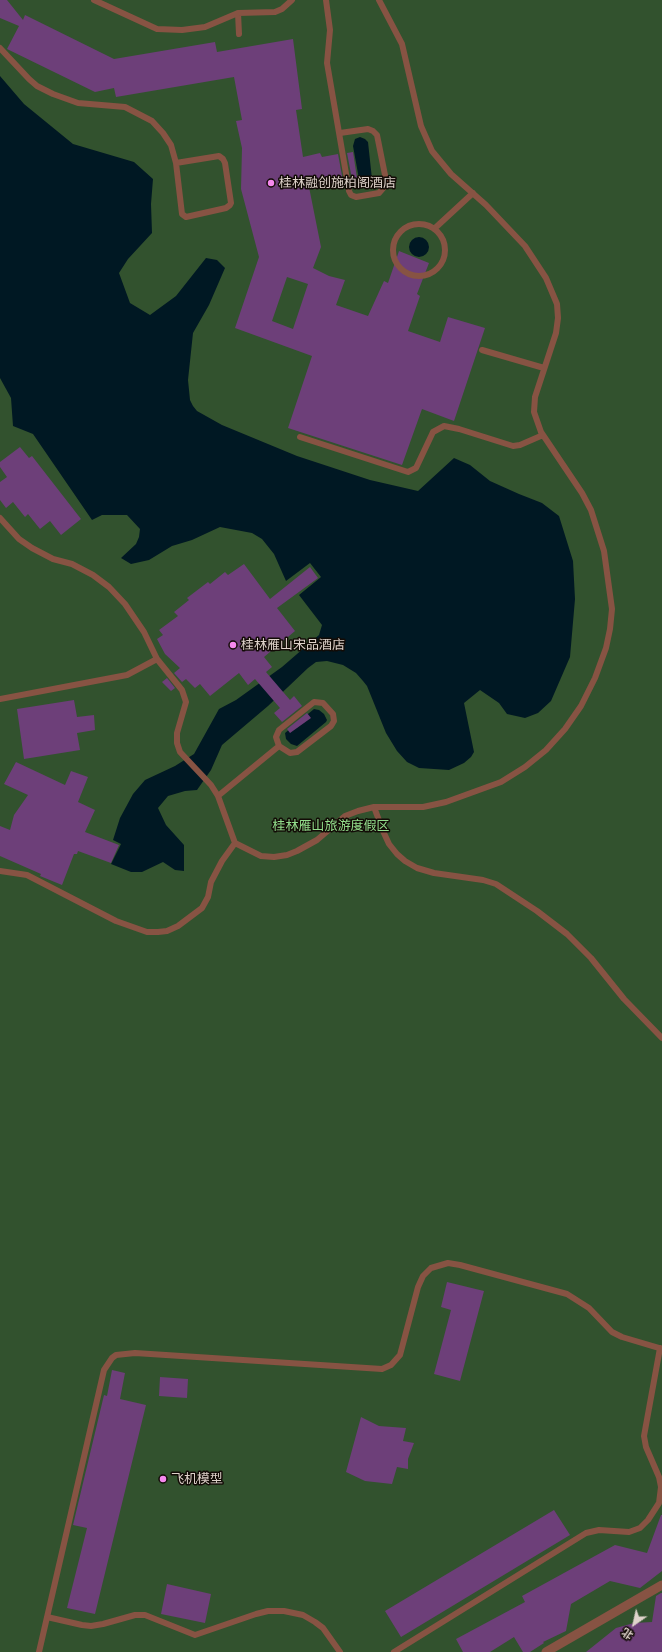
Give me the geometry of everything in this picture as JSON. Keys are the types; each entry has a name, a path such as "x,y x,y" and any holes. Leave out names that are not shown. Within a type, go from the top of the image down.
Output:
{"street":[{"path":"546,1652 662,1585"}],"lane":[{"path":"94,0 157,29 182,30 205,27 238,13 275,12 282,9 292,0"},
{"path":"326,0 330,30 327,62 350,195 361,197 379,193 386,180 377,135 368,129 340,133"},
{"path":"0,518 19,539 32,548 53,559 72,564 86,572 109,587 125,604 144,632 157,659 182,690 186,702 177,733 177,742 180,752 211,785 218,796 235,844 261,856 274,857 287,855 317,840 345,816 358,810 374,807 423,807 446,802 501,782 525,767 546,750 565,729 581,706 595,678 606,648 612,609 604,551 591,510 582,493 537,425 534,405 535,397 556,333 558,310 546,278 525,246 486,205 443,166 428,143 421,126 402,44 379,0"},
{"path":"238,13 239,34"},
{"path":"0,48 37,86 53,94 78,103 125,106 152,121 171,145 176,163 182,214 186,217 230,206 231,203 225,163 223,159 219,156 176,163"},
{"path":"434,229 473,193"},
{"path":"415,224 423,224 434,229 443,238 445,246 445,255 442,263 437,270 429,275 420,277 411,276 396,264 393,256 393,247 400,232 415,224"},
{"path":"482,350 544,368"},
{"path":"300,437 408,472 416,468 433,432 444,426 459,429 513,446 520,445 543,435"},
{"path":"0,699 127,675 157,659"},
{"path":"317,701 323,703 333,714 334,721 331,726 297,752 290,753 279,746 276,737 279,730 311,703 317,701"},
{"path":"218,796 279,746"},
{"path":"374,807 382,831 389,844 397,854 418,868 434,873 483,880 496,884 537,911 567,934 586,953 624,999 662,1038"},
{"path":"0,871 27,875 116,921 141,931 158,932 178,926 202,908 208,898 211,882 222,861 235,844"},
{"path":"39,1652 104,1370 112,1358 116,1355 135,1353 382,1369 391,1365 400,1355 418,1287 423,1276 431,1268 448,1263 567,1294 589,1308 612,1332 622,1337 661,1348 644,1436 646,1447 659,1477 661,1487 659,1504 648,1520 640,1528 629,1532 599,1530 586,1532 394,1652"},
{"path":"47,1617 91,1626 134,1616 145,1615 195,1635 256,1614 268,1611 284,1611 303,1615 315,1622 323,1628 340,1652"}],"green space":[{"name":"桂林雁山旅游度假区","path":"0,0 662,0 662,1652 0,1652"}],"water":[{"path":"0,76 24,104 73,144 134,162 153,179 151,204 152,233 128,259 119,273 130,303 150,315 176,296 206,258 217,260 225,268 209,305 193,333 188,380 190,400 197,411 222,425 297,456 370,480 418,491 454,458 470,465 490,481 542,503 559,516 573,561 575,599 570,657 551,701 538,713 525,718 507,714 499,703 480,690 464,703 474,752 471,757 464,763 449,770 419,768 407,762 397,751 386,733 367,686 356,673 343,665 327,661 316,662 268,706 222,745 211,770 197,790 185,791 168,796 158,808 166,825 184,845 184,871 175,870 163,862 142,872 131,872 111,864 121,844 113,840 120,818 133,794 145,780 175,766 194,754 219,709 236,700 282,667 319,635 322,625 299,595 321,577 310,563 286,581 274,554 262,539 252,533 220,527 192,540 172,546 149,560 131,564 121,558 136,544 140,529 127,515 102,515 92,520 33,434 13,426 11,398 0,378"},
{"path":"360,137 368,142 372,179 367,183 362,182 359,179 353,146 355,139"},
{"path":"419,237 426,240 429,247 426,254 419,257 412,254 409,247 412,240"},
{"path":"314,709 319,710 324,714 327,720 326,722 297,746 291,744 286,739 285,733"}],"building":[{"path":"0,0 7,0 23,20 25,15 114,59 215,42 217,52 293,39 302,109 296,110 303,157 320,153 322,157 338,154 343,181 309,187 321,247 313,268 329,276 345,280 336,305 368,316 384,281 388,283 399,251 429,263 417,294 420,296 408,331 440,342 448,317 485,328 454,421 422,409 402,465 288,428 312,356 235,328 259,257 241,189 242,148 236,121 242,120 234,77 116,97 114,88 95,92 7,49 19,26 0,18","holes":["287,277 308,284 293,329 272,321"]},
{"path":"353,152 357,178 352,179 347,153"},
{"path":"20,447 29,458 32,456 81,519 61,535 50,521 40,529 28,514 25,517 13,502 6,508 0,500 0,482 7,477 0,467 0,462"},
{"path":"244,564 270,599 310,567 318,578 277,608 295,631 264,657 272,667 266,672 290,700 294,696 302,706 282,722 274,713 280,708 255,679 248,685 239,673 210,696 200,684 195,688 186,679 182,682 174,673 180,668 165,654 157,639 163,635 159,630 178,616 174,612 189,600 187,598 208,582 210,584 225,572 228,575"},
{"path":"167,678 175,688 171,691 162,682"},
{"path":"74,700 77,717 94,715 95,730 77,733 80,750 24,759 17,709"},
{"path":"307,713 311,718 290,733 287,729"},
{"path":"16,762 65,785 71,771 88,777 78,802 95,810 85,832 119,845 111,863 78,851 77,854 74,854 62,885 0,856 0,826 10,830 14,815 28,795 4,784"},
{"path":"447,1282 484,1291 460,1381 434,1374 451,1310 441,1307"},
{"path":"112,1370 125,1373 120,1399 146,1405 95,1614 67,1608 87,1528 73,1525 104,1395 107,1396"},
{"path":"160,1377 188,1379 187,1398 159,1396"},
{"path":"361,1417 379,1426 406,1428 403,1441 414,1443 408,1459 408,1469 397,1467 392,1484 365,1481 346,1472"},
{"path":"554,1510 570,1535 401,1637 385,1611"},
{"path":"661,1515 662,1571 640,1588 610,1581 571,1604 566,1631 543,1642 544,1643 530,1652 523,1652 514,1637 490,1652 463,1652 456,1639 525,1602 522,1596 615,1545 647,1553"},
{"path":"167,1584 211,1594 205,1623 161,1614"},
{"path":"661,1593 662,1652 586,1652 616,1628 634,1623 652,1622 656,1596"}],"place":[{"name":"桂林融创施柏阁酒店","path":"271,183"},
{"name":"桂林雁山宋品酒店","path":"233,645"},
{"name":"飞机模型","path":"163,1479"}]}
